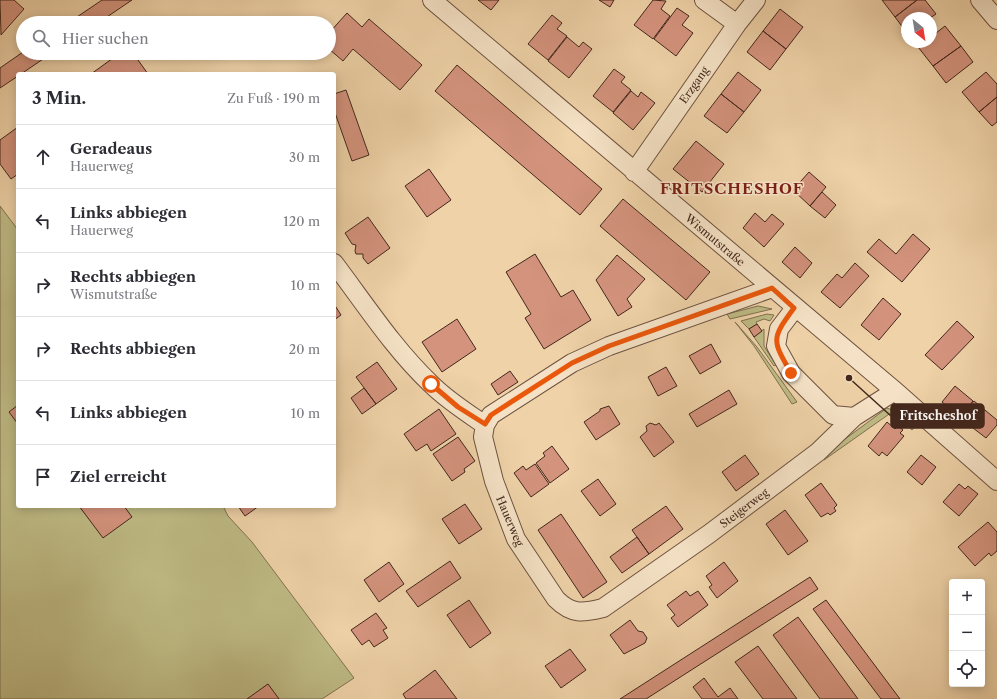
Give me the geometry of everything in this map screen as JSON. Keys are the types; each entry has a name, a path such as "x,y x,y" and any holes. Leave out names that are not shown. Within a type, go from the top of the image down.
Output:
{"street":[{"name":"Wismutstraße","path":"432,0 794,308 895,391 997,481"},
{"path":"704,0 737,24"},
{"name":"Erzgang","path":"634,172 737,24 756,0"},
{"path":"980,0 997,20"},
{"path":"336,266 399,349 431,384 458,407 485,424 491,415 572,363 609,346 772,288"},
{"path":"794,308 779,329 776,346 791,373 833,415 854,417"},
{"name":"Steigerweg","path":"586,612 603,608 709,534 818,452 854,417 895,391"},
{"name":"Hauerweg","path":"485,424 483,437 494,481 516,539 556,600 564,608 575,612 586,612"}],"shaded area":[{"path":"0,206 16,227 16,508 224,508 228,516 252,542 354,678 322,699 279,699 268,684 247,699 0,699"},
{"path":"758,306 772,309 730,319 727,314"},
{"path":"767,314 774,315 770,321 764,319 756,322 757,324 749,329 741,321"},
{"path":"735,322 757,347 797,402 792,404 754,346"},
{"path":"764,329 764,346 776,365 774,366 754,337"},
{"path":"887,408 892,410 914,428 912,430 892,412 824,460 837,445"}],"building":[{"path":"0,0 14,0 24,9 16,16 16,18 1,35"},
{"path":"102,0 132,0 108,16 78,16"},
{"path":"478,0 499,0 491,10"},
{"path":"599,0 614,0 610,7"},
{"path":"653,0 666,1 661,9 670,16 653,39 634,25"},
{"path":"882,0 917,0 901,12 895,17"},
{"path":"917,0 925,0 934,12 901,12"},
{"path":"677,8 689,16 682,25 693,33 676,56 654,39"},
{"path":"780,9 803,27 786,49 763,31"},
{"path":"901,12 901,25 895,17"},
{"path":"347,13 362,27 369,19 422,65 400,90 353,49 343,61 336,55 336,25"},
{"path":"552,15 562,23 557,29 567,36 548,60 528,44"},
{"path":"945,26 961,46 933,66 919,48 937,48 937,32"},
{"path":"763,31 786,49 770,70 747,52"},
{"path":"567,37 579,47 583,42 592,49 569,78 548,61"},
{"path":"961,46 973,62 946,83 933,66"},
{"path":"16,57 16,60 42,60 24,72 16,72 16,77 0,88 0,68"},
{"path":"110,60 138,60 147,72 94,72"},
{"path":"457,65 602,189 580,215 435,91"},
{"path":"614,69 625,77 621,82 631,90 613,112 593,96"},
{"path":"738,72 761,90 744,112 721,94"},
{"path":"986,72 997,84 997,97 979,112 962,92"},
{"path":"346,90 369,155 352,161 336,116 336,93"},
{"path":"631,91 638,97 641,92 655,103 633,130 613,113"},
{"path":"721,94 744,112 727,133 704,116"},
{"path":"997,97 997,122 992,126 979,112"},
{"path":"16,128 16,175 11,179 0,164 0,140"},
{"path":"696,141 724,164 702,192 673,169"},
{"path":"429,169 451,200 427,217 405,186"},
{"path":"809,172 826,187 810,206 793,190"},
{"path":"822,192 836,205 825,218 810,206"},
{"path":"623,199 710,272 686,300 600,226"},
{"path":"755,213 765,222 772,214 784,224 764,247 743,228"},
{"path":"368,217 390,248 368,264 363,258 363,254 356,254 356,245 352,244 345,233"},
{"path":"913,234 930,249 902,282 867,252 879,239 896,254"},
{"path":"795,247 812,263 800,278 782,262"},
{"path":"535,254 561,297 573,290 591,320 544,349 525,318 531,314 506,272"},
{"path":"617,255 645,279 627,299 632,307 618,316 596,280"},
{"path":"855,263 869,276 840,308 821,292 837,274 842,278"},
{"path":"883,298 901,314 879,340 861,325"},
{"path":"336,307 341,315 336,319"},
{"path":"457,319 476,349 442,372 422,342"},
{"path":"957,321 974,337 942,370 925,355"},
{"path":"757,324 762,331 754,337 749,329"},
{"path":"711,344 721,362 700,374 689,356"},
{"path":"377,362 397,389 376,404 356,377"},
{"path":"666,367 677,386 658,396 648,377"},
{"path":"510,371 518,382 498,395 491,384"},
{"path":"955,386 973,401 960,417 942,402"},
{"path":"364,388 376,404 362,414 351,398"},
{"path":"729,390 737,404 697,427 689,414"},
{"path":"974,401 997,420 997,425 986,438 960,418"},
{"path":"609,406 620,424 596,440 584,422 600,411 600,409"},
{"path":"16,407 16,421 9,412"},
{"path":"439,409 456,434 431,451 427,444 416,451 404,434"},
{"path":"887,422 895,429 898,426 903,430 900,433 904,436 887,456 882,452 879,456 868,446"},
{"path":"650,423 656,425 659,423 674,442 654,457 640,437 647,431 646,426"},
{"path":"458,437 475,461 464,469 465,472 452,481 433,454"},
{"path":"552,446 569,469 550,483 536,463 545,456 543,453"},
{"path":"745,455 759,474 736,491 722,472"},
{"path":"921,455 936,467 922,485 907,472"},
{"path":"535,464 549,484 531,497 514,473 523,466 526,470"},
{"path":"598,479 616,504 600,516 581,491"},
{"path":"821,483 837,505 834,508 836,511 830,515 828,513 821,517 805,495"},
{"path":"959,484 965,489 968,486 978,494 959,516 943,502"},
{"path":"465,504 482,529 459,544 442,519"},
{"path":"666,506 683,529 649,554 632,530"},
{"path":"80,508 125,508 132,517 103,538"},
{"path":"239,508 256,508 245,516"},
{"path":"785,510 808,541 788,555 766,524"},
{"path":"561,514 607,582 583,598 538,530"},
{"path":"988,522 997,532 997,551 991,556 989,553 975,566 958,547"},
{"path":"637,537 649,554 622,573 610,557"},
{"path":"450,561 461,578 418,607 406,591"},
{"path":"389,562 404,584 379,602 364,580"},
{"path":"724,562 738,581 717,598 709,587 712,585 706,576"},
{"path":"810,577 818,589 646,699 620,699"},
{"path":"686,591 690,596 698,591 708,605 678,627 671,618 675,615 667,605"},
{"path":"469,600 491,633 470,648 447,615"},
{"path":"826,600 900,699 881,699 813,609"},
{"path":"376,613 387,628 383,630 388,638 374,647 369,640 362,645 351,630"},
{"path":"798,617 858,699 820,699 773,635"},
{"path":"630,620 638,631 643,632 647,638 645,643 624,654 610,635"},
{"path":"758,646 797,699 763,699 735,662"},
{"path":"570,649 586,670 561,688 545,666"},
{"path":"435,670 457,699 406,699 403,694"},
{"path":"704,678 718,697 730,688 738,699 702,699 693,687"},
{"path":"268,684 279,699 247,699"}],"place":[{"name":"Fritscheshof","path":"849,378"}],"district":[{"name":"FRITSCHESHOF","path":"732,188"}],"route":[{"path":"431,384 458,407 485,424 491,415 572,363 609,346 772,288 794,308 779,329 776,346 791,373"}]}
